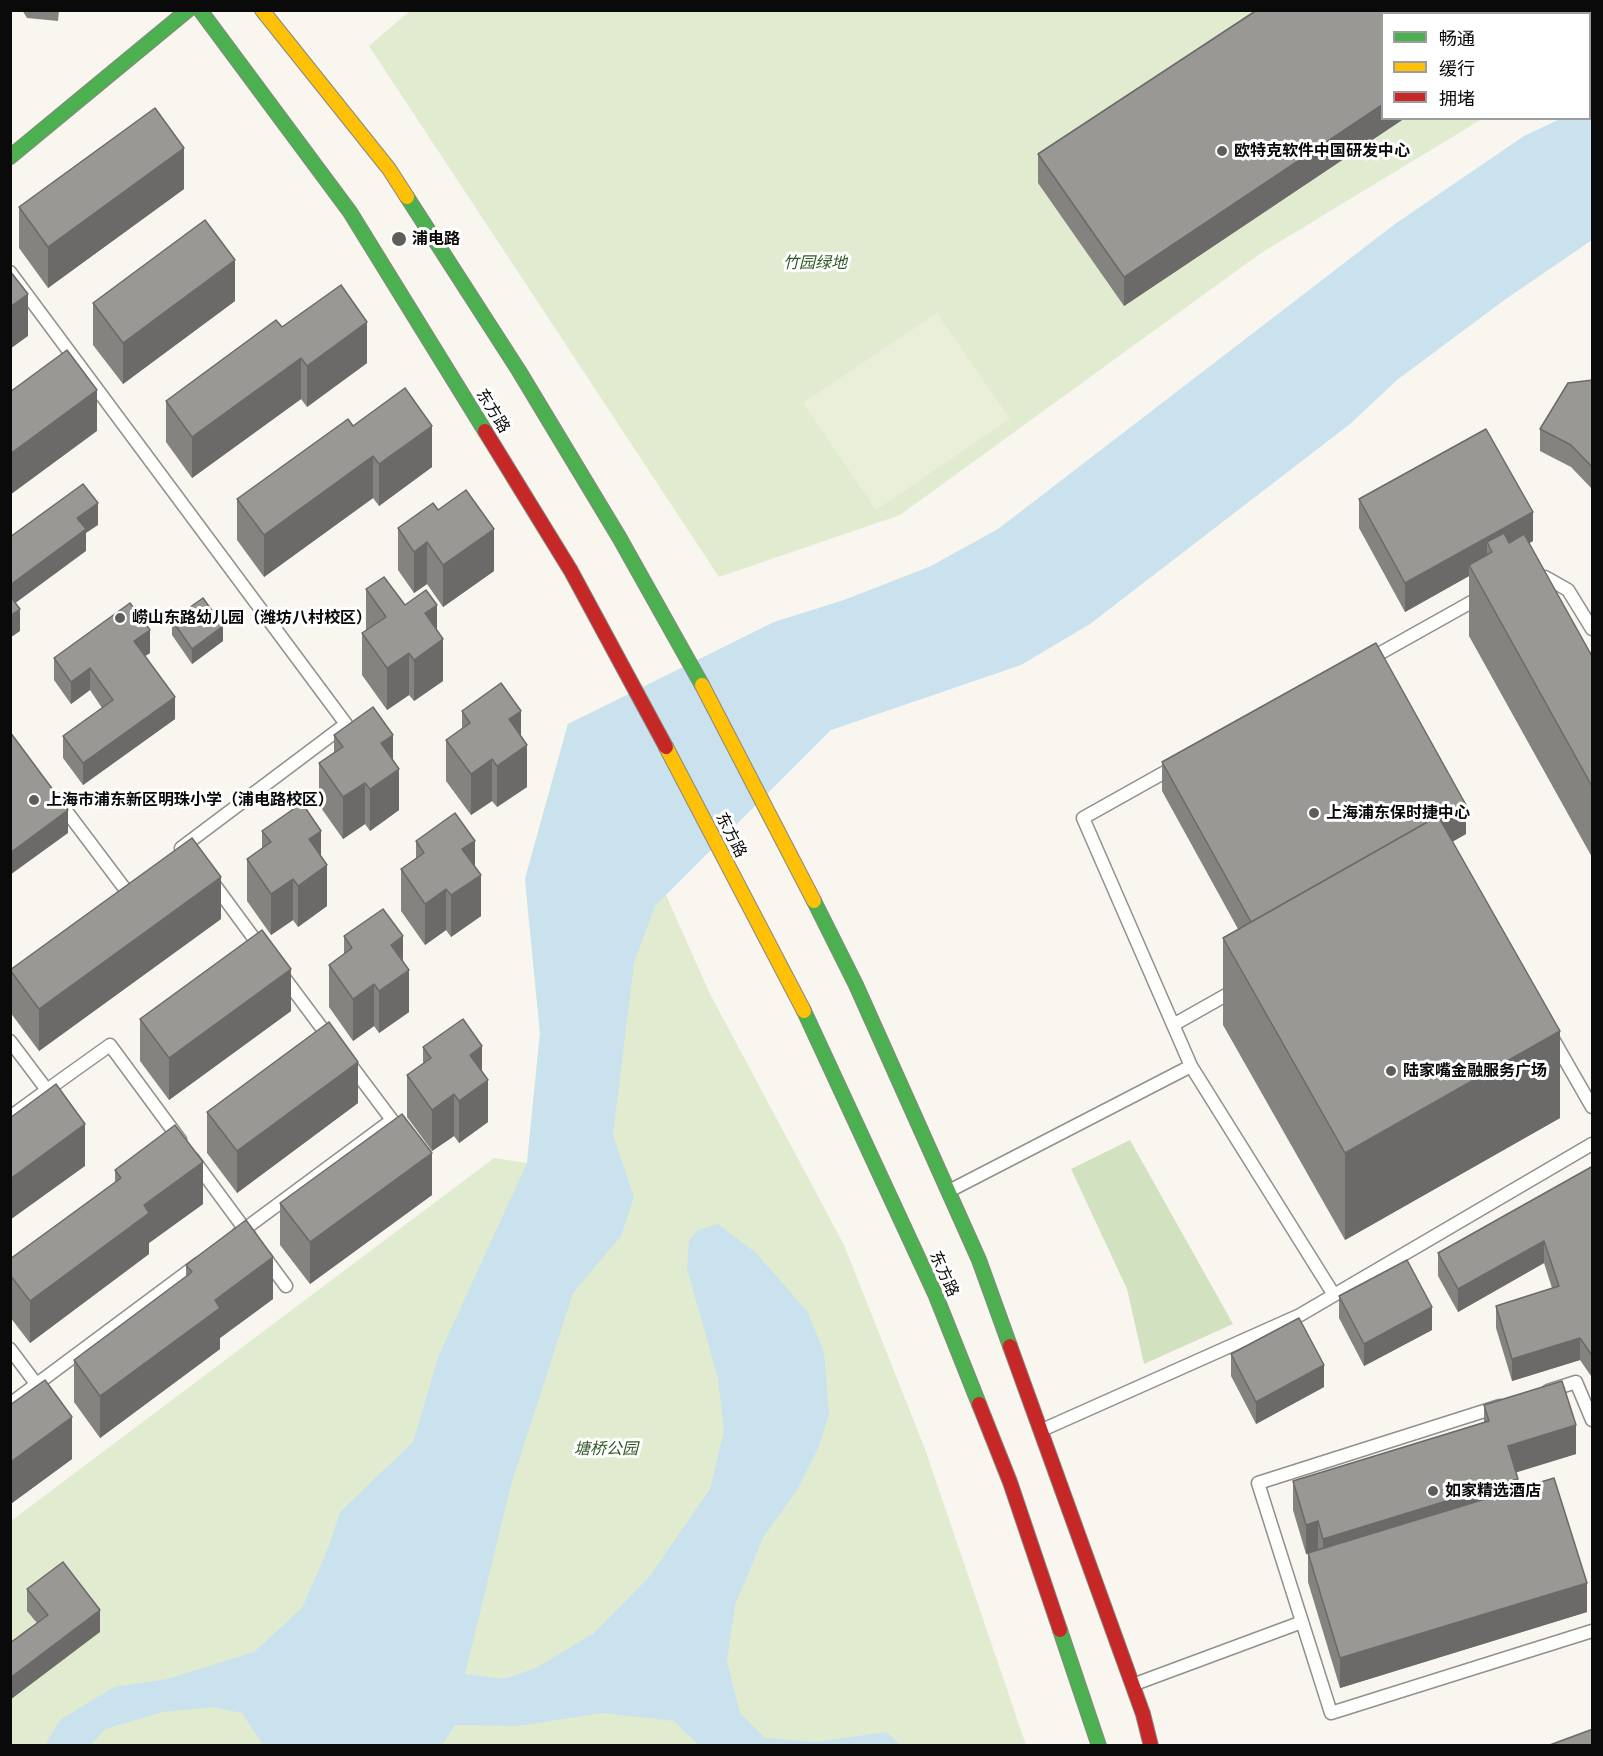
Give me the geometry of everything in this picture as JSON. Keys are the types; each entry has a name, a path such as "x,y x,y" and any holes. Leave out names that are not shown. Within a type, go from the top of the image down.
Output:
{"main road":[{"path":"10,157 188,10"},
{"name":"东方路","path":"200,10 350,212 571,571 688,787 810,1023 936,1296 1010,1482 1099,1746"},
{"path":"262,10 389,169 519,371 619,537 727,730 856,985 979,1260 1133,1685 1151,1746"}],"lane":[{"path":"10,272 346,724 189,849 168,857"},
{"path":"1519,576 1545,577 1568,590 1593,629"},
{"path":"1353,668 1498,588"},
{"path":"1186,760 1083,818 1191,1066 1334,1295"},
{"path":"51,791 125,889"},
{"path":"206,873 392,1120 225,1243"},
{"path":"1173,1025 1246,984"},
{"path":"1546,1027 1593,1107"},
{"path":"10,1041 47,1090"},
{"path":"10,1117 110,1045 286,1286"},
{"path":"948,1192 1191,1066"},
{"path":"1042,1430 1300,1315 1593,1144"},
{"path":"10,1404 207,1257"},
{"path":"10,1349 37,1385"},
{"path":"1530,1396 1576,1382 1593,1420"},
{"path":"1508,1404 1258,1483 1331,1713 1593,1631"},
{"path":"1133,1685 1302,1623"}],"green space":[{"name":"竹园绿地","path":"411,10 1592,11 1591,52 1591,12 1381,12 1381,120 1480,120 1261,253 900,515 719,577 369,46"},
{"path":"937,313 1010,419 876,510 803,403"},
{"name":"塘桥公园","path":"586,715 710,994 844,1245 925,1449 1026,1745 11,1746 11,1521 494,1158 527,1163 540,1033 525,879 568,724"},
{"path":"1130,1140 1233,1324 1144,1364 1127,1289 1071,1169"}],"water":[{"path":"1591,103 1592,240 1503,301 1397,380 1350,424 1090,624 1021,665 831,730 655,906 634,963 613,1135 634,1197 621,1236 573,1293 511,1485 465,1674 504,1679 536,1668 594,1633 650,1576 710,1489 724,1431 718,1378 687,1269 689,1241 698,1230 718,1224 756,1253 807,1311 824,1352 829,1414 818,1449 797,1490 764,1536 735,1605 727,1661 740,1713 765,1738 816,1742 886,1732 901,1745 699,1745 674,1721 603,1713 518,1726 455,1725 442,1745 263,1745 242,1713 213,1707 163,1712 105,1729 91,1745 45,1746 60,1720 114,1687 167,1679 254,1652 302,1608 329,1546 340,1512 413,1442 439,1355 527,1163 540,1033 525,879 568,724 774,622 844,600 931,566 998,529 1395,224 1524,136 1558,120 1591,120"}],"building":[{"name":"欧特克软件中国研发中心","path":"1257,10 1524,10 1522,12 1381,12 1381,105 1124,277 1038,154"},
{"path":"155,108 184,148 48,247 19,207"},
{"path":"205,220 235,260 123,343 93,303"},
{"path":"10,271 28,294 10,307"},
{"path":"341,285 367,322 307,366 301,358 192,437 166,401 276,320 282,327"},
{"path":"67,350 97,390 10,454 10,392"},
{"path":"1593,380 1593,468 1571,445 1540,429 1568,383"},
{"path":"405,388 432,426 379,464 373,456 264,535 237,499 348,419 353,426"},
{"path":"1486,429 1533,512 1405,583 1359,499"},
{"path":"83,484 98,503 77,518 86,529 10,585 10,537"},
{"path":"466,490 494,529 443,565 427,542 414,552 398,528 433,503 438,510"},
{"path":"1504,533 1509,543 1524,534 1593,658 1593,788 1469,565 1492,552 1487,542"},
{"path":"384,577 405,605 426,590 437,605 425,613 443,639 414,660 409,653 387,668 362,633 386,617 366,589"},
{"path":"10,596 20,609 10,616"},
{"path":"203,598 223,626 192,649 172,620"},
{"path":"130,603 150,630 134,641 175,697 83,763 63,736 113,700 90,668 71,682 54,658"},
{"name":"上海浦东保时捷中心","path":"1376,643 1466,805 1440,820 1438,816 1251,922 1162,762"},
{"path":"501,683 521,711 509,719 527,745 497,766 492,759 471,774 446,740 470,723 462,711"},
{"path":"373,707 393,735 381,743 399,769 370,789 365,783 343,797 319,763 343,747 334,735"},
{"path":"10,732 68,810 10,853"},
{"path":"302,803 321,831 309,839 327,865 298,886 293,879 271,894 247,859 271,842 262,831"},
{"path":"455,813 475,841 462,849 481,875 451,895 446,889 425,904 401,869 424,853 416,841"},
{"path":"1438,816 1560,1031 1345,1153 1223,938"},
{"path":"192,838 221,877 39,1009 10,970"},
{"path":"383,909 403,936 391,945 409,970 379,991 374,984 353,999 329,965 352,948 344,936"},
{"path":"262,930 291,969 169,1058 140,1019"},
{"path":"463,1019 482,1046 470,1055 488,1080 459,1101 454,1094 432,1110 407,1075 431,1058 423,1047"},
{"path":"329,1022 358,1062 237,1151 207,1112"},
{"path":"56,1084 85,1124 10,1179 10,1118"},
{"path":"402,1114 432,1153 310,1242 280,1203"},
{"path":"175,1125 203,1162 144,1205 149,1213 30,1301 10,1275 10,1259 121,1178 115,1170"},
{"path":"1593,1166 1593,1357 1580,1338 1512,1359 1496,1306 1559,1286 1544,1241 1458,1289 1438,1253"},
{"path":"246,1220 273,1257 215,1300 220,1308 100,1396 74,1360 192,1272 186,1265"},
{"path":"1407,1260 1432,1307 1364,1344 1339,1296"},
{"path":"1299,1318 1324,1365 1256,1402 1231,1354"},
{"path":"45,1380 72,1417 12,1461 10,1460 10,1405"},
{"path":"1562,1381 1576,1425 1508,1446 1518,1479 1323,1539 1318,1521 1306,1525 1293,1481 1489,1421 1484,1405"},
{"path":"1554,1478 1587,1583 1340,1658 1308,1553"},
{"path":"63,1562 100,1610 10,1678 10,1643 48,1615 27,1589"},
{"path":"1593,1729 1593,1746 1547,1746"}],"traffic: fast":[{"path":"10,157 188,10"},
{"path":"200,10 350,212 485,431"},
{"path":"407,197 519,371 619,537 702,685"},
{"path":"814,901 856,985 979,1260 1010,1346"},
{"path":"804,1011 936,1296 979,1404"},
{"path":"1060,1630 1099,1746"}],"traffic: slow":[{"path":"262,10 389,169 407,197"},
{"path":"702,685 814,901"},
{"path":"666,747 804,1011"}],"traffic: jam":[{"path":"485,431 571,571 666,747"},
{"path":"1010,1346 1143,1714 1151,1746"},
{"path":"979,1404 1010,1482 1060,1630"}],"place":[{"name":"欧特克软件中国研发中心","path":"1222,151"},
{"name":"浦电路","path":"399,239"},
{"name":"崂山东路幼儿园（潍坊八村校区）","path":"120,618"},
{"name":"上海市浦东新区明珠小学（浦电路校区）","path":"34,800"},
{"name":"上海浦东保时捷中心","path":"1314,813"},
{"name":"陆家嘴金融服务广场","path":"1391,1071"},
{"name":"如家精选酒店","path":"1433,1491"}]}
